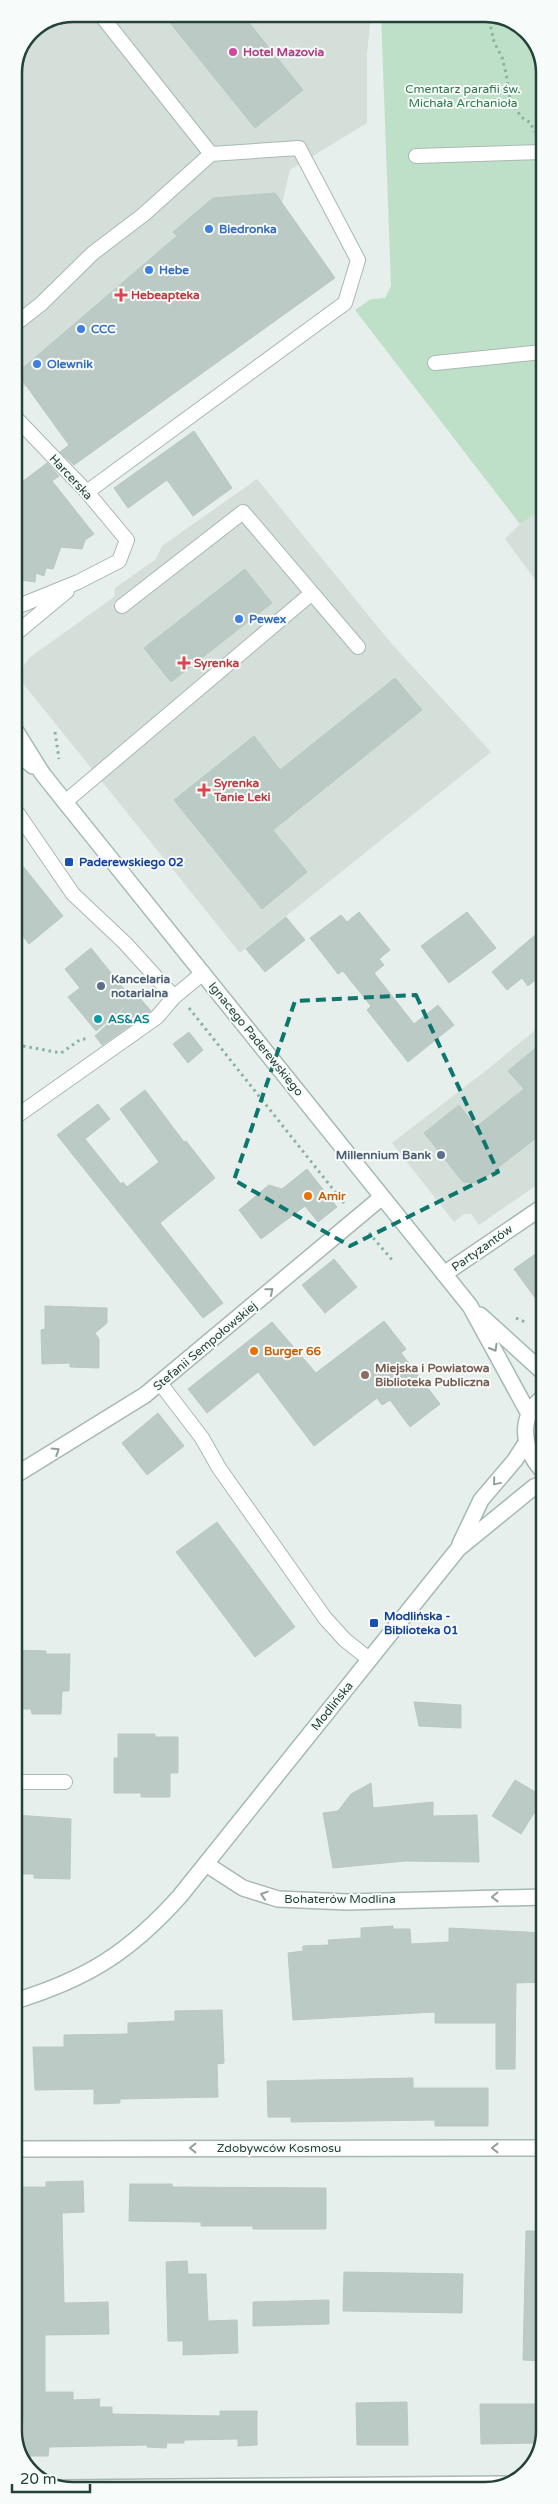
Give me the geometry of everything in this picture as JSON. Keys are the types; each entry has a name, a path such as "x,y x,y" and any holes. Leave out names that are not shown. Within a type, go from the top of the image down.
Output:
{"street":[{"name":"Ignacego Paderewskiego","path":"22,741 42,773 470,1306 536,1365"},
{"name":"Ignacego Paderewskiego","path":"22,757 42,773"},
{"name":"Stefanii Sempołowskiej","path":"22,1471 146,1396 382,1197"},
{"name":"Partyzantów","path":"444,1274 536,1211"},
{"name":"Ignacego Paderewskiego","path":"470,1306 530,1414"},
{"path":"536,1407 530,1414 525,1431 526,1443 532,1459 536,1463"},
{"name":"Modlińska","path":"458,1549 481,1500 515,1460 526,1443"},
{"name":"Modlińska","path":"206,1864 458,1549 536,1486"},
{"path":"22,1999 85,1975 122,1952 154,1926 206,1864"},
{"name":"Bohaterów Modlina","path":"206,1864 243,1888 278,1899 347,1902 536,1897"},
{"name":"Zdobywców Kosmosu","path":"22,2149 536,2148"}],"lane":[{"path":"106,22 211,154"},
{"path":"22,319 41,304 93,254 143,215 211,154 299,148 358,260 345,303 87,492"},
{"path":"416,156 536,152"},
{"path":"435,363 536,353"},
{"name":"Harcerska","path":"22,424 87,492 126,540 119,561 78,582"},
{"path":"122,606 244,512 358,647"},
{"path":"22,605 78,582"},
{"path":"22,628 78,582"},
{"path":"65,802 312,593"},
{"path":"22,819 74,894 178,993"},
{"path":"22,1112 157,1017 178,993 203,972"},
{"path":"160,1383 202,1438 219,1468 325,1618 345,1640 369,1659"},
{"path":"22,1782 65,1782"}],"path":[{"path":"490,23 494,42 502,57 510,99 521,117 531,123 536,136"},
{"path":"178,993 356,1219 393,1261"},
{"path":"23,1046 61,1053 81,1039 122,1042"}],"highlighted area":[{"path":"416,995 498,1172 350,1246 234,1180 295,1001"}],"shaded area":[{"path":"74,22 370,23 367,54 367,123 290,170 282,203 22,388 22,74 26,54 31,45 45,31 54,26"},
{"path":"257,479 391,643 491,752 240,953 22,682 22,668 29,658 114,597 115,588 156,559 162,546"},
{"path":"536,514 536,581 505,539 520,524"},
{"path":"536,1030 536,1186 479,1225 471,1214 464,1214 454,1222 392,1143"}],"green space":[{"name":"Cmentarz parafii św. Michała Archanioła","path":"381,23 494,23 504,26 518,35 529,48 535,64 536,74 536,514 520,524 355,310 371,299 385,298 391,286"}],"building":[{"name":"Hotel Mazovia","path":"170,22 249,22 303,90 255,128"},
{"path":"275,193 335,278 74,465 60,452 69,445 22,380 22,369 177,236 173,232 213,198"},
{"path":"194,431 232,488 193,516 167,480 128,508 114,488"},
{"path":"47,463 59,476 52,481 94,534 85,540 82,549 61,547 53,569 46,568 44,576 36,573 35,582 22,580 22,482"},
{"path":"245,569 272,603 171,682 144,648"},
{"path":"395,678 422,710 273,830 307,872 262,909 174,800 254,736 280,770"},
{"path":"22,865 63,916 29,944 22,935"},
{"path":"359,912 390,950 379,959 384,965 374,973 414,1024 438,1005 454,1025 408,1062 367,1010 371,1006 343,971 338,974 310,938 341,915 347,922"},
{"path":"467,912 496,948 449,983 421,946"},
{"path":"286,917 305,940 265,972 246,949"},
{"path":"535,935 536,980 528,986 522,978 507,990 492,972"},
{"path":"91,948 133,1000 96,1031 68,997 80,988 65,969"},
{"path":"138,996 151,1011 102,1045 95,1036"},
{"path":"189,1032 203,1050 188,1063 173,1044"},
{"path":"536,1048 536,1138 478,1183 463,1182 424,1133 459,1105 476,1127 524,1089 508,1071"},
{"path":"145,1090 184,1142 186,1141 215,1178 160,1223 223,1303 203,1318 57,1135 98,1104 110,1119 85,1139 121,1184 123,1182 127,1187 159,1162 120,1109"},
{"path":"307,1169 337,1207 318,1222 305,1206 261,1239 239,1210 269,1185 282,1189"},
{"path":"536,1254 536,1299 514,1269"},
{"path":"334,1259 357,1287 325,1313 302,1285"},
{"path":"45,1306 107,1308 107,1323 95,1333 99,1339 99,1368 70,1367 70,1363 42,1364 41,1330 45,1329"},
{"name":"Miejska i Powiatowa Biblioteka Publiczna","path":"384,1321 406,1349 401,1353 440,1404 410,1427 390,1400 382,1405 377,1398 314,1446 258,1372 207,1413 188,1389 272,1322 316,1373"},
{"path":"158,1413 184,1446 147,1475 122,1443"},
{"path":"217,1522 295,1627 255,1657 176,1552"},
{"path":"22,1650 46,1651 46,1654 70,1654 69,1691 62,1691 61,1714 32,1714 31,1709 22,1709"},
{"path":"414,1702 461,1705 461,1728 419,1726"},
{"path":"118,1734 155,1734 155,1737 178,1737 178,1773 170,1773 170,1797 141,1797 141,1793 114,1793 114,1758 118,1758"},
{"path":"515,1780 536,1792 536,1810 521,1834 492,1816"},
{"path":"371,1783 373,1808 433,1802 433,1816 477,1815 479,1862 405,1861 333,1868 323,1813 338,1811 351,1794"},
{"path":"22,1816 71,1819 70,1879 34,1878 34,1874 22,1874"},
{"path":"393,1926 393,1929 410,1929 411,1944 449,1942 449,1928 536,1933 536,1982 516,1983 515,2069 496,2069 496,2023 435,2023 435,2012 293,2020 288,1953 303,1951 303,1946 329,1945 328,1940 361,1938 361,1928"},
{"path":"222,2010 224,2063 217,2064 218,2097 120,2099 120,2103 94,2104 94,2089 35,2090 33,2047 64,2047 64,2035 128,2034 128,2023 175,2021 175,2011"},
{"path":"413,2078 413,2088 488,2088 488,2126 435,2126 435,2120 291,2122 291,2117 268,2117 267,2081"},
{"path":"83,2181 84,2212 62,2213 64,2303 108,2302 109,2334 45,2335 45,2392 73,2392 73,2400 100,2399 99,2407 112,2407 112,2414 220,2416 220,2411 257,2411 257,2445 238,2446 238,2439 184,2440 184,2443 167,2443 166,2448 147,2447 147,2445 49,2447 48,2456 29,2456 25,2446 22,2360 22,2187 46,2187 46,2182"},
{"path":"130,2184 172,2184 172,2187 326,2188 326,2229 253,2229 253,2226 201,2226 201,2222 129,2221"},
{"path":"526,2231 536,2231 536,2361 523,2360"},
{"path":"187,2261 188,2274 206,2274 208,2321 237,2320 238,2353 183,2355 183,2341 168,2341 166,2262"},
{"path":"344,2272 463,2274 462,2313 343,2311"},
{"path":"329,2300 329,2324 253,2326 253,2302"},
{"path":"407,2402 408,2445 357,2445 356,2403"},
{"path":"480,2404 536,2404 534,2443 481,2444"}],"place":[{"name":"Hotel Mazovia","path":"233,52"},
{"name":"Biedronka","path":"209,229"},
{"name":"Hebe","path":"149,270"},
{"name":"Hebeapteka","path":"121,295"},
{"name":"CCC","path":"81,329"},
{"name":"Olewnik","path":"37,364"},
{"name":"Pewex","path":"239,619"},
{"name":"Syrenka","path":"184,663"},
{"name":"Syrenka Tanie Leki","path":"204,790"},
{"name":"Paderewskiego 02","path":"69,862"},
{"name":"Kancelaria notarialna","path":"101,986"},
{"name":"AS&AS","path":"98,1019"},
{"name":"Millennium Bank","path":"441,1155"},
{"name":"Amir","path":"308,1196"},
{"name":"Burger 66","path":"254,1351"},
{"name":"Miejska i Powiatowa Biblioteka Publiczna","path":"365,1375"},
{"name":"Modlińska - Biblioteka 01","path":"374,1623"}]}
